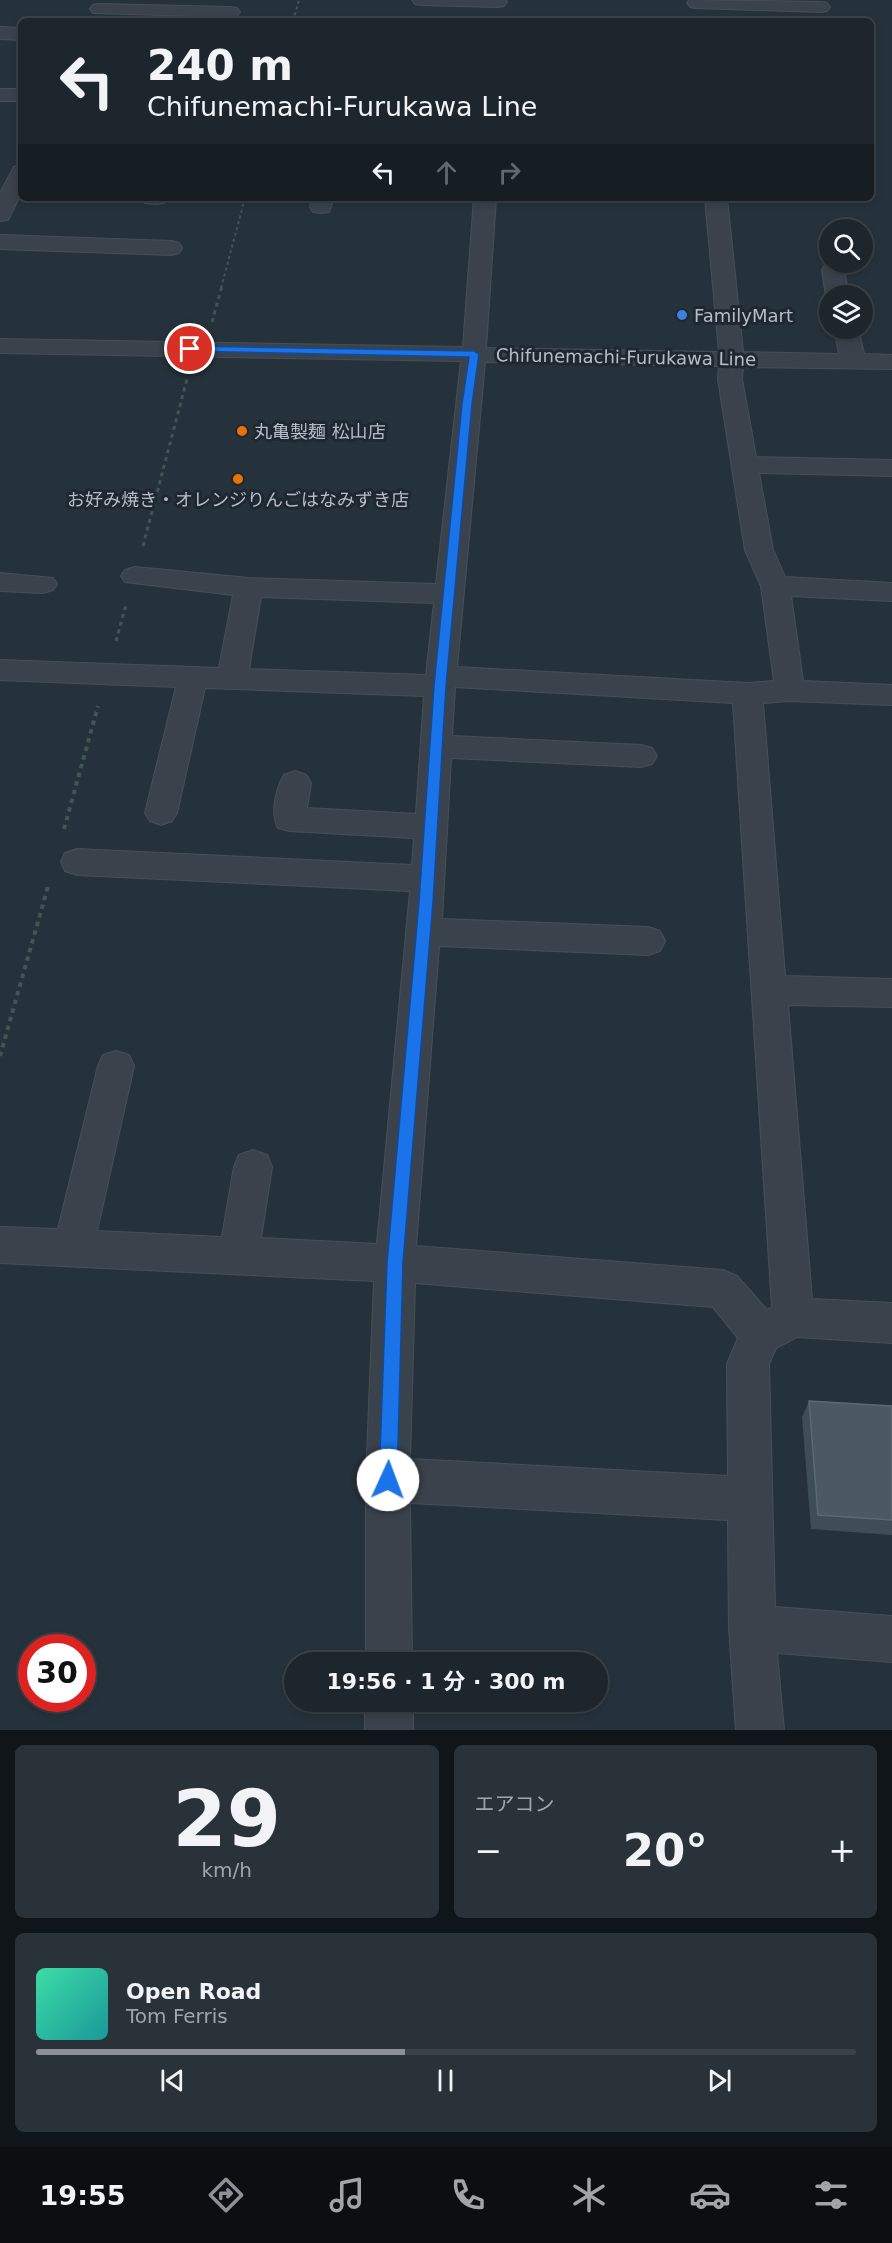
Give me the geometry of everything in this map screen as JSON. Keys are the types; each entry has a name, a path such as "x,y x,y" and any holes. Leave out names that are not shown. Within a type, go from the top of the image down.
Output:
{"street":[{"path":"421,0 498,1 496,18"},
{"path":"696,8 821,7"},
{"path":"99,10 231,12"},
{"path":"0,33 18,34"},
{"path":"0,94 18,95"},
{"path":"0,215 16,193"},
{"path":"389,1652 388,1480 395,1263 428,879 441,681 467,404 474,354 485,201"},
{"path":"716,201 732,358 730,379 759,550 775,585 790,691"},
{"path":"0,232 170,243 0,242"},
{"path":"848,339 853,361"},
{"name":"Chifunemachi-Furukawa Line","path":"0,346 892,362"},
{"path":"743,465 892,468"},
{"path":"135,576 249,587 449,594"},
{"path":"0,582 43,585"},
{"path":"775,585 892,592"},
{"path":"232,679 249,587"},
{"path":"0,670 232,679 441,681 747,693 790,691 892,695"},
{"path":"162,813 193,677"},
{"path":"747,693 770,990 777,1326 748,1364 752,1628 760,1730"},
{"path":"436,747 641,756"},
{"path":"294,783 289,819 431,827"},
{"path":"64,869 428,879"},
{"path":"423,932 648,941"},
{"path":"770,990 892,993"},
{"path":"73,1249 116,1065"},
{"path":"238,1257 253,1167"},
{"path":"0,1245 395,1263 723,1289 777,1326 892,1323"},
{"path":"388,1480 749,1499"},
{"path":"752,1628 892,1639"},
{"path":"389,1712 389,1730"}],"path":[{"path":"294,18 299,0"},
{"path":"210,328 245,201"},
{"path":"63,832 135,576 189,370"},
{"path":"0,1056 64,869"}],"building":[{"path":"809,1401 892,1406 892,1520 818,1515"}],"place":[{"name":"FamilyMart","path":"682,315"},
{"name":"丸亀製麺 松山店","path":"242,431"},
{"name":"お好み焼き・オレンジりんごはなみずき店","path":"238,479"}],"route":[{"path":"190,349 474,354 467,404 440,686 426,902 395,1263 388,1480"}]}
